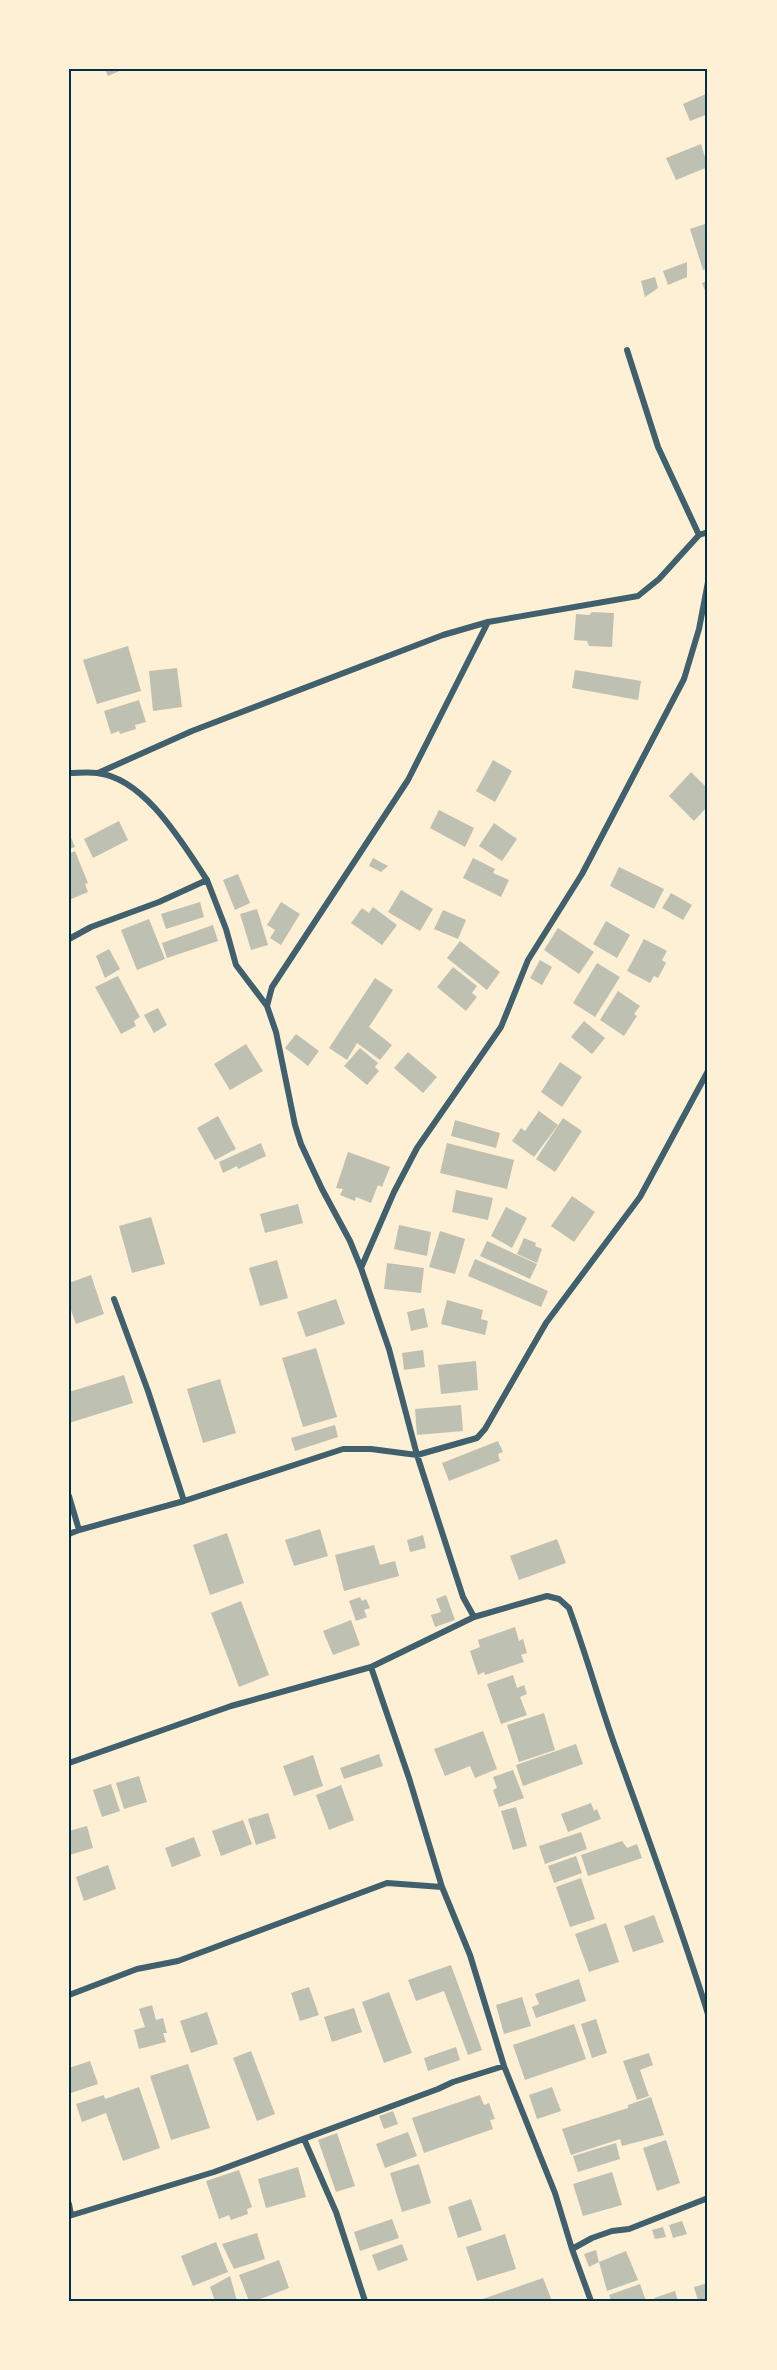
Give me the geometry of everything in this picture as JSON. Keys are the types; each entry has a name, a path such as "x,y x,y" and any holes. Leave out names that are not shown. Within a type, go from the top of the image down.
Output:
{"street":[{"path":"627,350 658,447 699,535"},
{"path":"98,773 192,731 443,635 488,622 638,596 659,579 699,535 708,532"},
{"path":"361,1268 394,1192 417,1148 501,1027 528,960 582,874 684,679 699,629 708,582"},
{"path":"267,1006 272,987 408,780 488,622"},
{"path":"69,774 98,773 126,783 163,815 207,880 226,929 236,965 267,1006 276,1032 301,1144 322,1190 350,1241 361,1268 389,1349 417,1455 454,1575 474,1617"},
{"path":"69,939 92,927 159,902 207,880"},
{"path":"69,1534 184,1502 343,1449 371,1449 417,1455 477,1438 485,1429 546,1323 640,1197 708,1071"},
{"path":"114,1299 184,1502"},
{"path":"69,1496 79,1530"},
{"path":"69,1763 231,1706 371,1667 474,1617 547,1596 559,1599 568,1608 708,2013"},
{"path":"371,1667 409,1778 442,1887 470,1955 504,2066 555,2193 591,2301"},
{"path":"69,1995 137,1969 178,1962 387,1884 442,1887"},
{"path":"69,2204 70,2215 214,2172 453,2082 504,2066"},
{"path":"304,2139 336,2212 365,2301"},
{"path":"572,2249 592,2238 612,2231 629,2229 708,2198"}],"building":[{"path":"105,69 124,69 108,76"},
{"path":"708,93 708,114 690,121 683,104"},
{"path":"701,144 708,167 676,180 666,158"},
{"path":"708,223 708,268 703,270 690,229"},
{"path":"687,262 687,277 668,285 663,271"},
{"path":"655,277 658,288 645,297 641,281"},
{"path":"708,281 708,298 702,283"},
{"path":"592,612 614,613 612,647 589,646 587,641 574,640 576,614 589,615"},
{"path":"128,646 141,691 97,704 83,660"},
{"path":"177,668 182,707 153,711 149,671"},
{"path":"575,670 641,681 638,700 572,688"},
{"path":"139,700 146,722 135,725 136,729 111,734 104,711"},
{"path":"493,760 512,771 495,802 476,791"},
{"path":"691,772 708,789 708,806 694,821 669,796"},
{"path":"439,810 474,828 465,847 430,828"},
{"path":"119,821 128,840 93,858 84,839"},
{"path":"494,823 517,839 502,861 479,846"},
{"path":"69,833 75,847 69,849"},
{"path":"75,851 88,883 85,884 88,892 69,900 69,854"},
{"path":"373,858 388,866 381,872 369,866"},
{"path":"473,858 495,869 493,873 509,880 501,897 463,878"},
{"path":"619,867 664,889 654,909 610,886"},
{"path":"238,874 250,903 235,910 223,880"},
{"path":"401,890 433,909 420,931 388,912"},
{"path":"671,893 692,905 683,920 662,908"},
{"path":"200,902 204,917 166,929 161,914"},
{"path":"281,902 300,914 281,945 270,938 275,930 267,925"},
{"path":"373,907 397,925 382,945 351,923 362,908 369,913"},
{"path":"257,909 268,945 251,950 240,914"},
{"path":"443,910 466,920 458,939 434,929"},
{"path":"149,919 165,959 137,970 121,930"},
{"path":"606,921 630,935 617,958 593,944"},
{"path":"213,925 218,941 167,958 162,943"},
{"path":"558,928 594,952 579,974 544,950"},
{"path":"644,939 667,951 662,960 666,963 658,978 654,976 650,983 627,971"},
{"path":"460,941 500,972 487,990 447,958"},
{"path":"109,949 120,969 105,978 96,956"},
{"path":"540,960 552,967 542,985 530,978"},
{"path":"597,963 620,977 595,1017 573,1003"},
{"path":"453,967 477,986 472,993 477,997 466,1011 437,987"},
{"path":"118,976 140,1017 134,1021 136,1026 121,1034 95,987"},
{"path":"375,978 393,990 369,1027 392,1045 380,1060 357,1043 347,1060 329,1048"},
{"path":"618,991 640,1006 634,1014 637,1016 624,1036 600,1020"},
{"path":"158,1008 167,1025 154,1033 144,1015"},
{"path":"584,1021 605,1038 592,1054 571,1037"},
{"path":"296,1034 319,1051 308,1066 285,1048"},
{"path":"246,1044 263,1071 230,1090 214,1064"},
{"path":"360,1048 378,1063 375,1067 379,1071 367,1085 344,1066"},
{"path":"408,1052 437,1077 423,1093 394,1068"},
{"path":"560,1062 582,1077 562,1107 541,1092"},
{"path":"539,1111 558,1125 534,1157 512,1141 521,1128 525,1131"},
{"path":"218,1116 236,1149 215,1160 197,1128"},
{"path":"563,1118 582,1131 555,1172 536,1159"},
{"path":"455,1120 500,1133 496,1148 451,1136"},
{"path":"261,1143 266,1156 223,1173 219,1162"},
{"path":"447,1143 514,1160 507,1189 440,1173"},
{"path":"348,1152 390,1167 382,1187 378,1185 371,1203 356,1197 355,1201 340,1195 343,1189 336,1188"},
{"path":"456,1190 493,1198 488,1220 452,1212"},
{"path":"572,1196 595,1212 574,1242 551,1226"},
{"path":"298,1204 303,1223 265,1233 260,1214"},
{"path":"506,1207 527,1218 512,1248 491,1236"},
{"path":"151,1217 165,1264 132,1273 119,1226"},
{"path":"399,1225 431,1232 427,1256 394,1249"},
{"path":"440,1231 465,1239 455,1274 429,1267"},
{"path":"524,1238 536,1243 535,1246 542,1249 537,1263 517,1254"},
{"path":"487,1241 537,1264 530,1279 480,1256"},
{"path":"475,1259 548,1291 541,1307 468,1276"},
{"path":"277,1260 288,1298 260,1306 249,1268"},
{"path":"387,1263 424,1268 421,1293 384,1289"},
{"path":"91,1275 104,1314 76,1324 69,1305 69,1283"},
{"path":"336,1299 345,1324 306,1337 297,1312"},
{"path":"447,1300 483,1310 481,1319 488,1321 485,1335 441,1324"},
{"path":"424,1308 428,1327 411,1331 407,1312"},
{"path":"316,1348 337,1417 303,1427 282,1358"},
{"path":"423,1350 425,1367 404,1370 402,1353"},
{"path":"476,1361 478,1390 441,1394 438,1365"},
{"path":"124,1375 133,1403 69,1423 69,1392"},
{"path":"220,1379 236,1433 203,1443 187,1389"},
{"path":"461,1405 463,1431 417,1435 415,1409"},
{"path":"335,1425 338,1437 295,1451 291,1438"},
{"path":"498,1441 503,1452 498,1454 500,1461 449,1481 442,1463"},
{"path":"320,1529 328,1556 294,1566 285,1540"},
{"path":"227,1533 244,1583 210,1595 193,1545"},
{"path":"423,1535 426,1548 410,1552 407,1540"},
{"path":"557,1539 566,1563 519,1580 510,1556"},
{"path":"374,1545 380,1565 395,1561 399,1576 344,1591 335,1555"},
{"path":"446,1595 455,1620 435,1627 431,1615 441,1612 436,1599"},
{"path":"360,1597 362,1601 366,1599 370,1608 364,1610 367,1617 356,1621 349,1601"},
{"path":"241,1601 269,1675 239,1687 211,1613"},
{"path":"351,1620 360,1645 333,1655 323,1631"},
{"path":"515,1627 519,1641 523,1639 527,1653 521,1655 524,1662 485,1675 484,1672 478,1675 470,1651 480,1647 478,1640"},
{"path":"513,1675 517,1688 524,1685 527,1694 520,1697 527,1715 501,1724 487,1684"},
{"path":"544,1713 555,1750 519,1762 507,1725"},
{"path":"483,1731 497,1769 475,1778 470,1766 445,1776 434,1749"},
{"path":"576,1744 583,1764 523,1786 516,1765"},
{"path":"379,1754 383,1766 344,1779 340,1768"},
{"path":"313,1755 323,1786 294,1796 283,1766"},
{"path":"513,1770 524,1798 499,1807 493,1790 497,1788 493,1777"},
{"path":"139,1776 147,1802 124,1809 116,1783"},
{"path":"111,1784 120,1811 102,1817 93,1790"},
{"path":"341,1785 354,1820 329,1830 316,1795"},
{"path":"591,1803 594,1811 597,1809 601,1819 568,1832 561,1814"},
{"path":"516,1807 527,1846 513,1850 501,1811"},
{"path":"268,1813 276,1838 256,1845 248,1819"},
{"path":"243,1820 252,1844 221,1856 212,1831"},
{"path":"87,1826 93,1848 69,1855 69,1831"},
{"path":"581,1832 587,1849 545,1864 539,1846"},
{"path":"194,1837 201,1856 172,1867 165,1848"},
{"path":"622,1841 627,1848 637,1844 642,1858 588,1876 581,1855"},
{"path":"576,1856 582,1873 554,1883 548,1866"},
{"path":"108,1865 116,1889 84,1901 76,1877"},
{"path":"581,1878 595,1919 570,1927 556,1887"},
{"path":"654,1915 664,1942 633,1952 624,1926"},
{"path":"606,1923 619,1962 589,1972 575,1934"},
{"path":"451,1965 482,2050 468,2055 444,1991 416,2001 408,1980"},
{"path":"579,1979 586,2001 536,2018 532,2007 539,2004 535,1994"},
{"path":"309,1987 319,2015 300,2021 291,1993"},
{"path":"389,1992 412,2053 384,2063 362,2002"},
{"path":"522,1997 531,2026 504,2034 496,2005"},
{"path":"152,2005 156,2020 163,2018 167,2033 163,2033 166,2042 139,2049 134,2030 145,2027 139,2009"},
{"path":"354,2008 362,2032 332,2042 324,2017"},
{"path":"207,2012 218,2044 191,2053 180,2021"},
{"path":"596,2019 607,2053 592,2058 581,2024"},
{"path":"574,2024 586,2059 525,2080 513,2045"},
{"path":"456,2047 460,2060 428,2071 424,2058"},
{"path":"251,2051 275,2114 257,2121 233,2058"},
{"path":"649,2053 653,2065 640,2070 649,2096 637,2100 623,2061"},
{"path":"90,2061 98,2084 71,2093 69,2068"},
{"path":"188,2064 210,2128 171,2140 150,2076"},
{"path":"139,2087 160,2148 123,2161 106,2113 82,2122 76,2104 104,2095 105,2099"},
{"path":"552,2087 561,2111 537,2119 529,2095"},
{"path":"480,2095 484,2105 489,2103 495,2119 490,2120 493,2129 424,2153 412,2118"},
{"path":"651,2097 664,2135 622,2146 620,2139 571,2155 562,2129 628,2108 628,2105"},
{"path":"393,2111 398,2124 384,2129 379,2116"},
{"path":"408,2132 417,2156 385,2168 376,2144"},
{"path":"337,2133 355,2186 336,2192 318,2140"},
{"path":"666,2140 680,2183 657,2191 643,2148"},
{"path":"616,2143 620,2159 578,2172 573,2156"},
{"path":"419,2164 431,2203 402,2212 390,2173"},
{"path":"298,2167 306,2197 266,2208 258,2179"},
{"path":"239,2170 252,2207 247,2209 248,2214 231,2220 229,2215 219,2219 206,2181"},
{"path":"612,2172 622,2205 583,2216 573,2184"},
{"path":"471,2199 482,2230 458,2238 448,2207"},
{"path":"392,2219 399,2238 360,2251 354,2232"},
{"path":"682,2221 687,2234 673,2238 669,2225"},
{"path":"663,2227 666,2237 655,2239 652,2230"},
{"path":"257,2233 265,2259 234,2269 222,2244"},
{"path":"505,2234 516,2269 477,2281 466,2247"},
{"path":"216,2242 228,2272 193,2286 181,2256"},
{"path":"402,2244 408,2260 378,2271 372,2255"},
{"path":"596,2250 599,2262 589,2267 584,2254"},
{"path":"626,2251 638,2280 607,2291 599,2262"},
{"path":"279,2260 289,2288 255,2301 249,2301 239,2275"},
{"path":"230,2276 237,2301 215,2301 210,2287"},
{"path":"543,2278 552,2301 477,2301"},
{"path":"708,2283 708,2301 698,2301 694,2287"},
{"path":"640,2284 646,2301 611,2301 609,2295"},
{"path":"675,2291 678,2301 655,2301 654,2298"}]}
